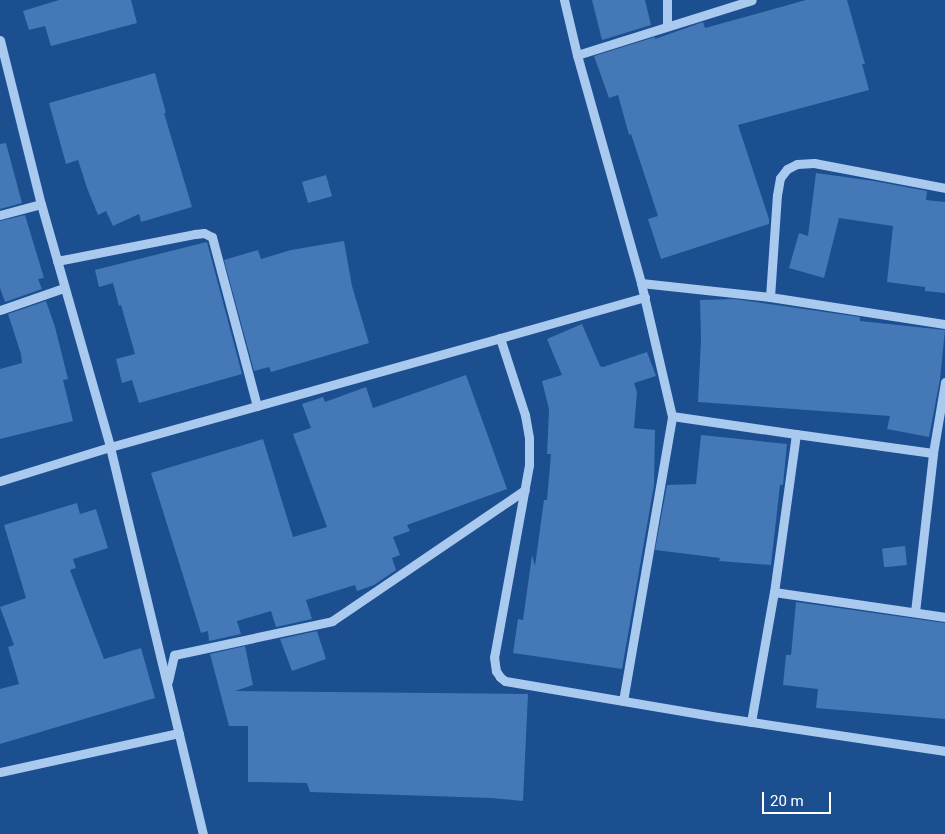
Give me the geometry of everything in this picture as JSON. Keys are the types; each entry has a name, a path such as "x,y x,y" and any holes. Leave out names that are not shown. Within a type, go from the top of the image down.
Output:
{"street":[{"path":"564,0 577,55 641,283 672,416 624,701"},
{"path":"667,0 667,25"},
{"path":"577,55 667,25 752,0"},
{"path":"0,40 41,204 110,447 203,834"},
{"path":"770,296 777,195 780,178 787,169 796,164 814,163 945,188"},
{"path":"0,215 41,204"},
{"path":"57,260 195,234 204,233 212,237 257,406"},
{"path":"641,283 770,296 945,324"},
{"path":"0,310 64,288"},
{"path":"0,481 110,447 644,297"},
{"path":"500,338 525,415 529,438 529,464 494,657 496,672 506,681 751,722 945,751"},
{"path":"915,612 934,453 945,382"},
{"path":"672,416 934,453"},
{"path":"751,722 774,592 796,434"},
{"path":"167,684 174,655 332,621 525,490"},
{"path":"774,592 945,617"},
{"path":"0,772 179,733"}],"building":[{"path":"59,0 131,0 137,23 51,46 45,26 29,30 23,11"},
{"path":"592,0 645,0 651,25 602,40"},
{"path":"806,0 847,0 865,64 862,64 869,90 738,125 769,224 661,259 648,219 658,216 631,134 629,135 618,95 609,98 594,56 655,37 655,39 703,22 705,28"},
{"path":"155,73 166,113 164,113 192,207 141,222 139,214 113,226 106,211 98,215 78,160 66,164 49,103"},
{"path":"6,143 22,203 0,209 0,144"},
{"path":"816,173 927,191 926,200 945,202 945,293 925,291 925,287 887,282 893,226 839,218 824,278 789,268 799,233 808,236"},
{"path":"326,175 332,196 308,203 302,182"},
{"path":"25,215 44,278 38,279 42,289 5,302 0,288 0,221"},
{"path":"344,241 352,286 369,343 271,372 269,367 254,371 224,260 258,250 261,259 291,250"},
{"path":"207,242 242,374 139,403 132,380 122,383 116,359 135,354 121,305 119,306 113,283 99,287 95,270"},
{"path":"734,299 860,317 860,321 945,330 940,379 929,437 887,429 890,416 698,402 701,339 700,300"},
{"path":"46,301 55,327 68,379 63,380 73,421 0,439 0,369 22,363 21,354 8,314"},
{"path":"582,324 600,366 603,367 647,352 656,376 634,383 637,392 634,428 655,430 654,485 622,669 513,653 518,619 523,620 532,555 535,566 544,500 547,500 551,454 547,454 549,409 542,381 562,375 547,339"},
{"path":"466,375 507,489 407,525 410,531 393,537 400,555 392,558 396,570 374,585 357,591 355,585 306,600 312,619 276,627 271,611 237,621 241,634 209,641 208,631 201,633 151,473 263,439 293,537 327,527 293,434 311,428 302,404 323,397 325,402 366,387 373,408"},
{"path":"701,435 787,444 783,485 780,485 771,565 719,561 720,558 655,550 667,485 696,484"},
{"path":"77,503 80,514 96,509 108,548 73,559 76,568 70,570 104,659 141,648 155,698 0,744 0,689 19,684 8,647 14,645 0,607 26,598 4,525"},
{"path":"905,546 907,565 884,567 882,548"},
{"path":"796,602 945,623 945,719 816,708 818,689 783,685 786,655 791,655"},
{"path":"317,631 326,659 292,671 280,639"},
{"path":"245,646 253,685 235,691 528,694 523,801 491,798 310,792 307,783 248,782 248,726 229,726 210,654"}]}
